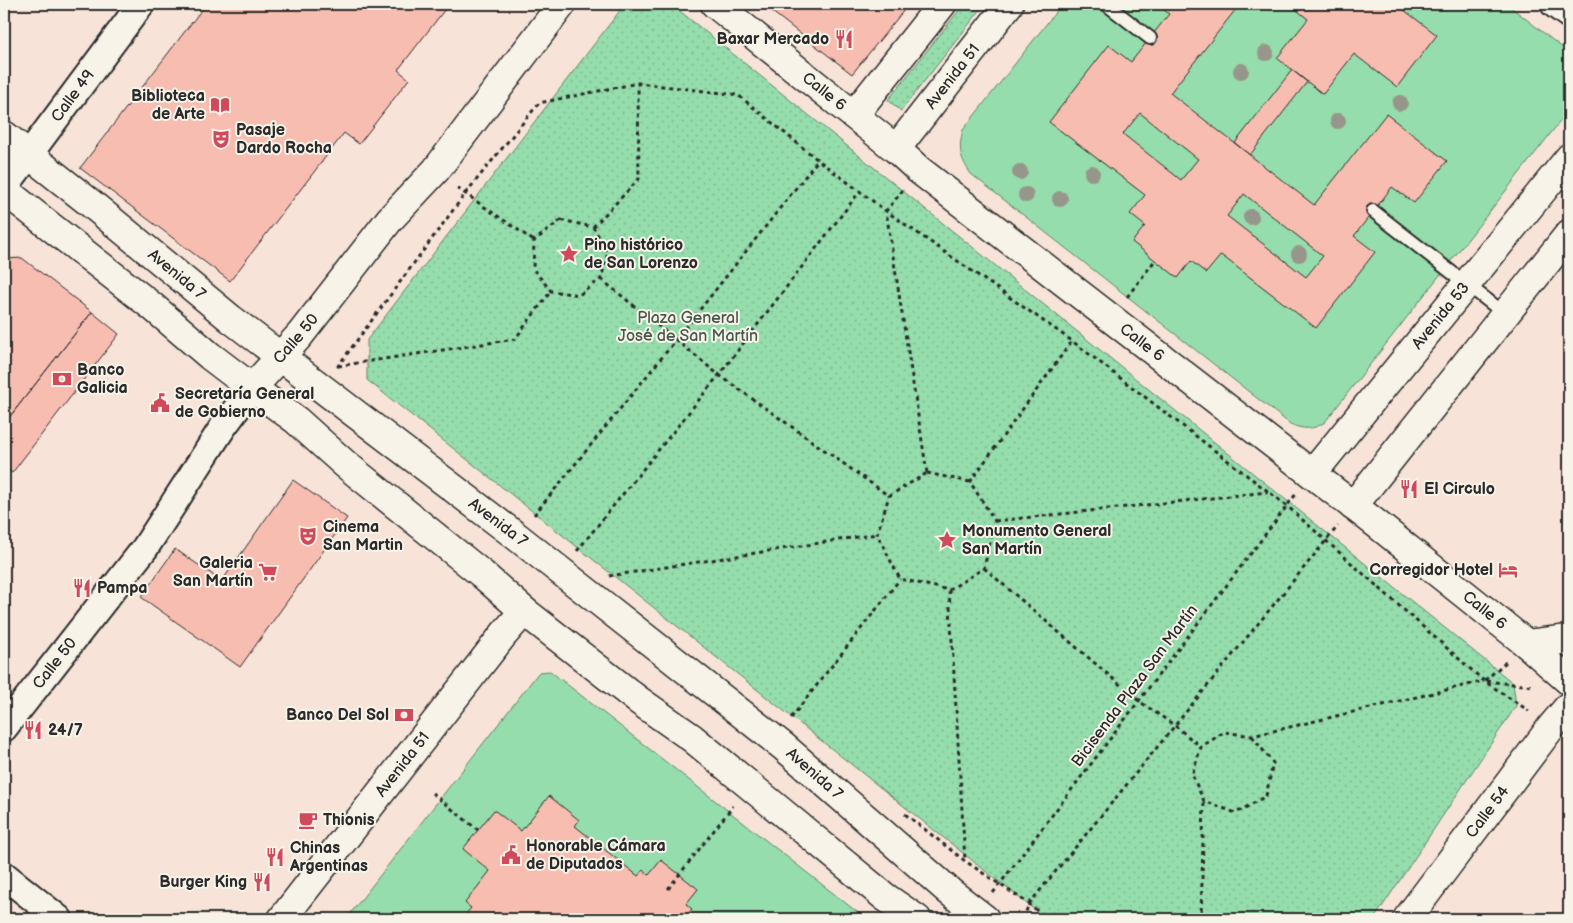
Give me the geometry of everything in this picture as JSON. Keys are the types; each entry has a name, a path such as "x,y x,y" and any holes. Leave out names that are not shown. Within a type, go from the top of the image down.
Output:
{"main road":[{"name":"Calle 50","path":"252,388 281,357 390,219 436,170 562,4"},
{"name":"Calle 6","path":"715,4 896,149 919,170 1528,644 1569,681"},
{"path":"854,115 942,4"},
{"name":"Avenida 51","path":"896,149 1009,4"},
{"name":"Avenida 7","path":"4,135 94,206 231,319 516,536 784,747 979,918"},
{"name":"Avenida 53","path":"1312,474 1569,158"},
{"path":"4,189 153,307 210,356 296,420 345,464 482,574 524,611 638,700 692,738 885,896 917,919"},
{"path":"1353,506 1569,234"},
{"name":"Avenida 51","path":"282,919 504,634 524,611"},
{"path":"1528,644 1569,639"},
{"name":"Calle 54","path":"1407,919 1561,716"}],"street":[{"name":"Calle 49","path":"4,189 141,4"},
{"path":"1554,4 1569,15"},
{"name":"Calle 50","path":"4,728 145,548 223,427 252,388"},
{"path":"4,875 60,919"}],"lane":[{"path":"1106,4 1150,38"},
{"path":"1373,211 1506,314"}],"path":[{"path":"593,227 639,179 638,83"},
{"path":"338,366 465,194 539,103 638,83 738,95 818,160 1072,341 1287,506 1484,681 1561,716"},
{"path":"516,536 676,340 818,160"},
{"path":"436,170 465,194 534,241"},
{"path":"919,170 886,210 927,473"},
{"path":"569,546 576,552 718,375 860,191"},
{"path":"561,220 593,227 608,252 601,279 579,295 551,291 533,269 534,241 561,220"},
{"path":"1123,302 1156,259"},
{"path":"601,279 718,375 889,496"},
{"path":"338,366 515,339 551,291"},
{"path":"970,482 1072,341"},
{"path":"338,366 345,372"},
{"path":"927,473 970,482 995,521 984,568 949,590 900,579 877,534 889,496 927,473"},
{"name":"Bicisenda Plaza San Martín","path":"979,918 999,885 1312,474"},
{"path":"995,521 1268,492"},
{"path":"1023,919 1028,904 1174,724 1327,541 1353,506"},
{"path":"615,582 608,576 877,534"},
{"path":"984,568 1139,701 1174,724 1200,747"},
{"path":"788,722 900,579"},
{"path":"949,590 965,861"},
{"path":"1484,681 1528,644"},
{"path":"1201,919 1204,801 1192,775 1200,747 1224,732 1252,736 1484,681 1541,687"},
{"path":"1204,801 1236,812 1266,796 1273,763 1252,736"},
{"path":"432,793 478,830"},
{"path":"668,889 735,804"},
{"path":"903,813 965,861 1047,919"}],"green space":[{"name":"Plaza General José de San Martín","path":"625,4 671,4 1513,683 1516,706 1374,919 1046,919 367,380 367,340"},
{"path":"964,4 985,4 901,111 888,100"},
{"path":"1062,4 1507,4 1569,53 1569,110 1325,422 1313,428 1299,427 1290,424 971,174 967,168 961,153 963,130"},
{"path":"550,671 866,919 346,919 539,672"}],"building":[{"name":"Pasaje Dardo Rocha","path":"206,4 449,4 398,70 409,79 359,144 344,133 230,281 80,168"},
{"name":"Baxar Mercado","path":"762,4 909,4 852,74"},
{"path":"1157,4 1240,4 1170,93 1314,205 1386,114 1447,161 1414,203 1392,187 1354,236 1375,252 1316,328 1221,255 1206,273 1191,261 1178,278 1132,242 1145,226 1130,214 1145,195 1049,122 1109,45 1131,62 1169,14","holes":["1140,113 1198,159 1181,180 1123,134","1244,194 1323,256 1306,277 1227,216"]},
{"path":"1289,4 1396,4 1437,35 1397,87 1354,54 1323,94 1277,58 1308,19"},
{"path":"1292,70 1307,82 1250,155 1235,143"},
{"path":"22,258 92,312 4,424 4,259"},
{"name":"Banco Galicia","path":"92,312 119,334 12,473 4,466 4,424"},
{"name":"Galeria San Martín","path":"293,480 347,518 240,667 141,597 175,549 222,581"},
{"path":"549,796 579,820 575,826 638,876 643,870 649,875 661,860 698,889 686,904 692,909 687,915 693,919 462,919 471,908 465,903 490,871 463,849 494,810 521,831"}],"place":[{"name":"Baxar Mercado","path":"844,39"},
{"name":"Biblioteca de Arte","path":"220,105"},
{"name":"Pasaje Dardo Rocha","path":"221,139"},
{"name":"Pino histórico de San Lorenzo","path":"569,254"},
{"name":"Banco Galicia","path":"62,379"},
{"name":"Secretaría General de Gobierno","path":"160,403"},
{"name":"El Circulo","path":"1409,489"},
{"name":"Cinema San Martin","path":"308,536"},
{"name":"Monumento General San Martín","path":"947,540"},
{"name":"Corregidor Hotel","path":"1508,570"},
{"name":"Galeria San Martín","path":"268,572"},
{"name":"Pampa","path":"82,588"},
{"name":"Banco Del Sol","path":"404,715"},
{"name":"24/7","path":"33,730"},
{"name":"Thionis","path":"308,820"},
{"name":"Honorable Cámara de Diputados","path":"511,855"},
{"name":"Chinas Argentinas","path":"275,857"},
{"name":"Burger King","path":"262,882"}]}
